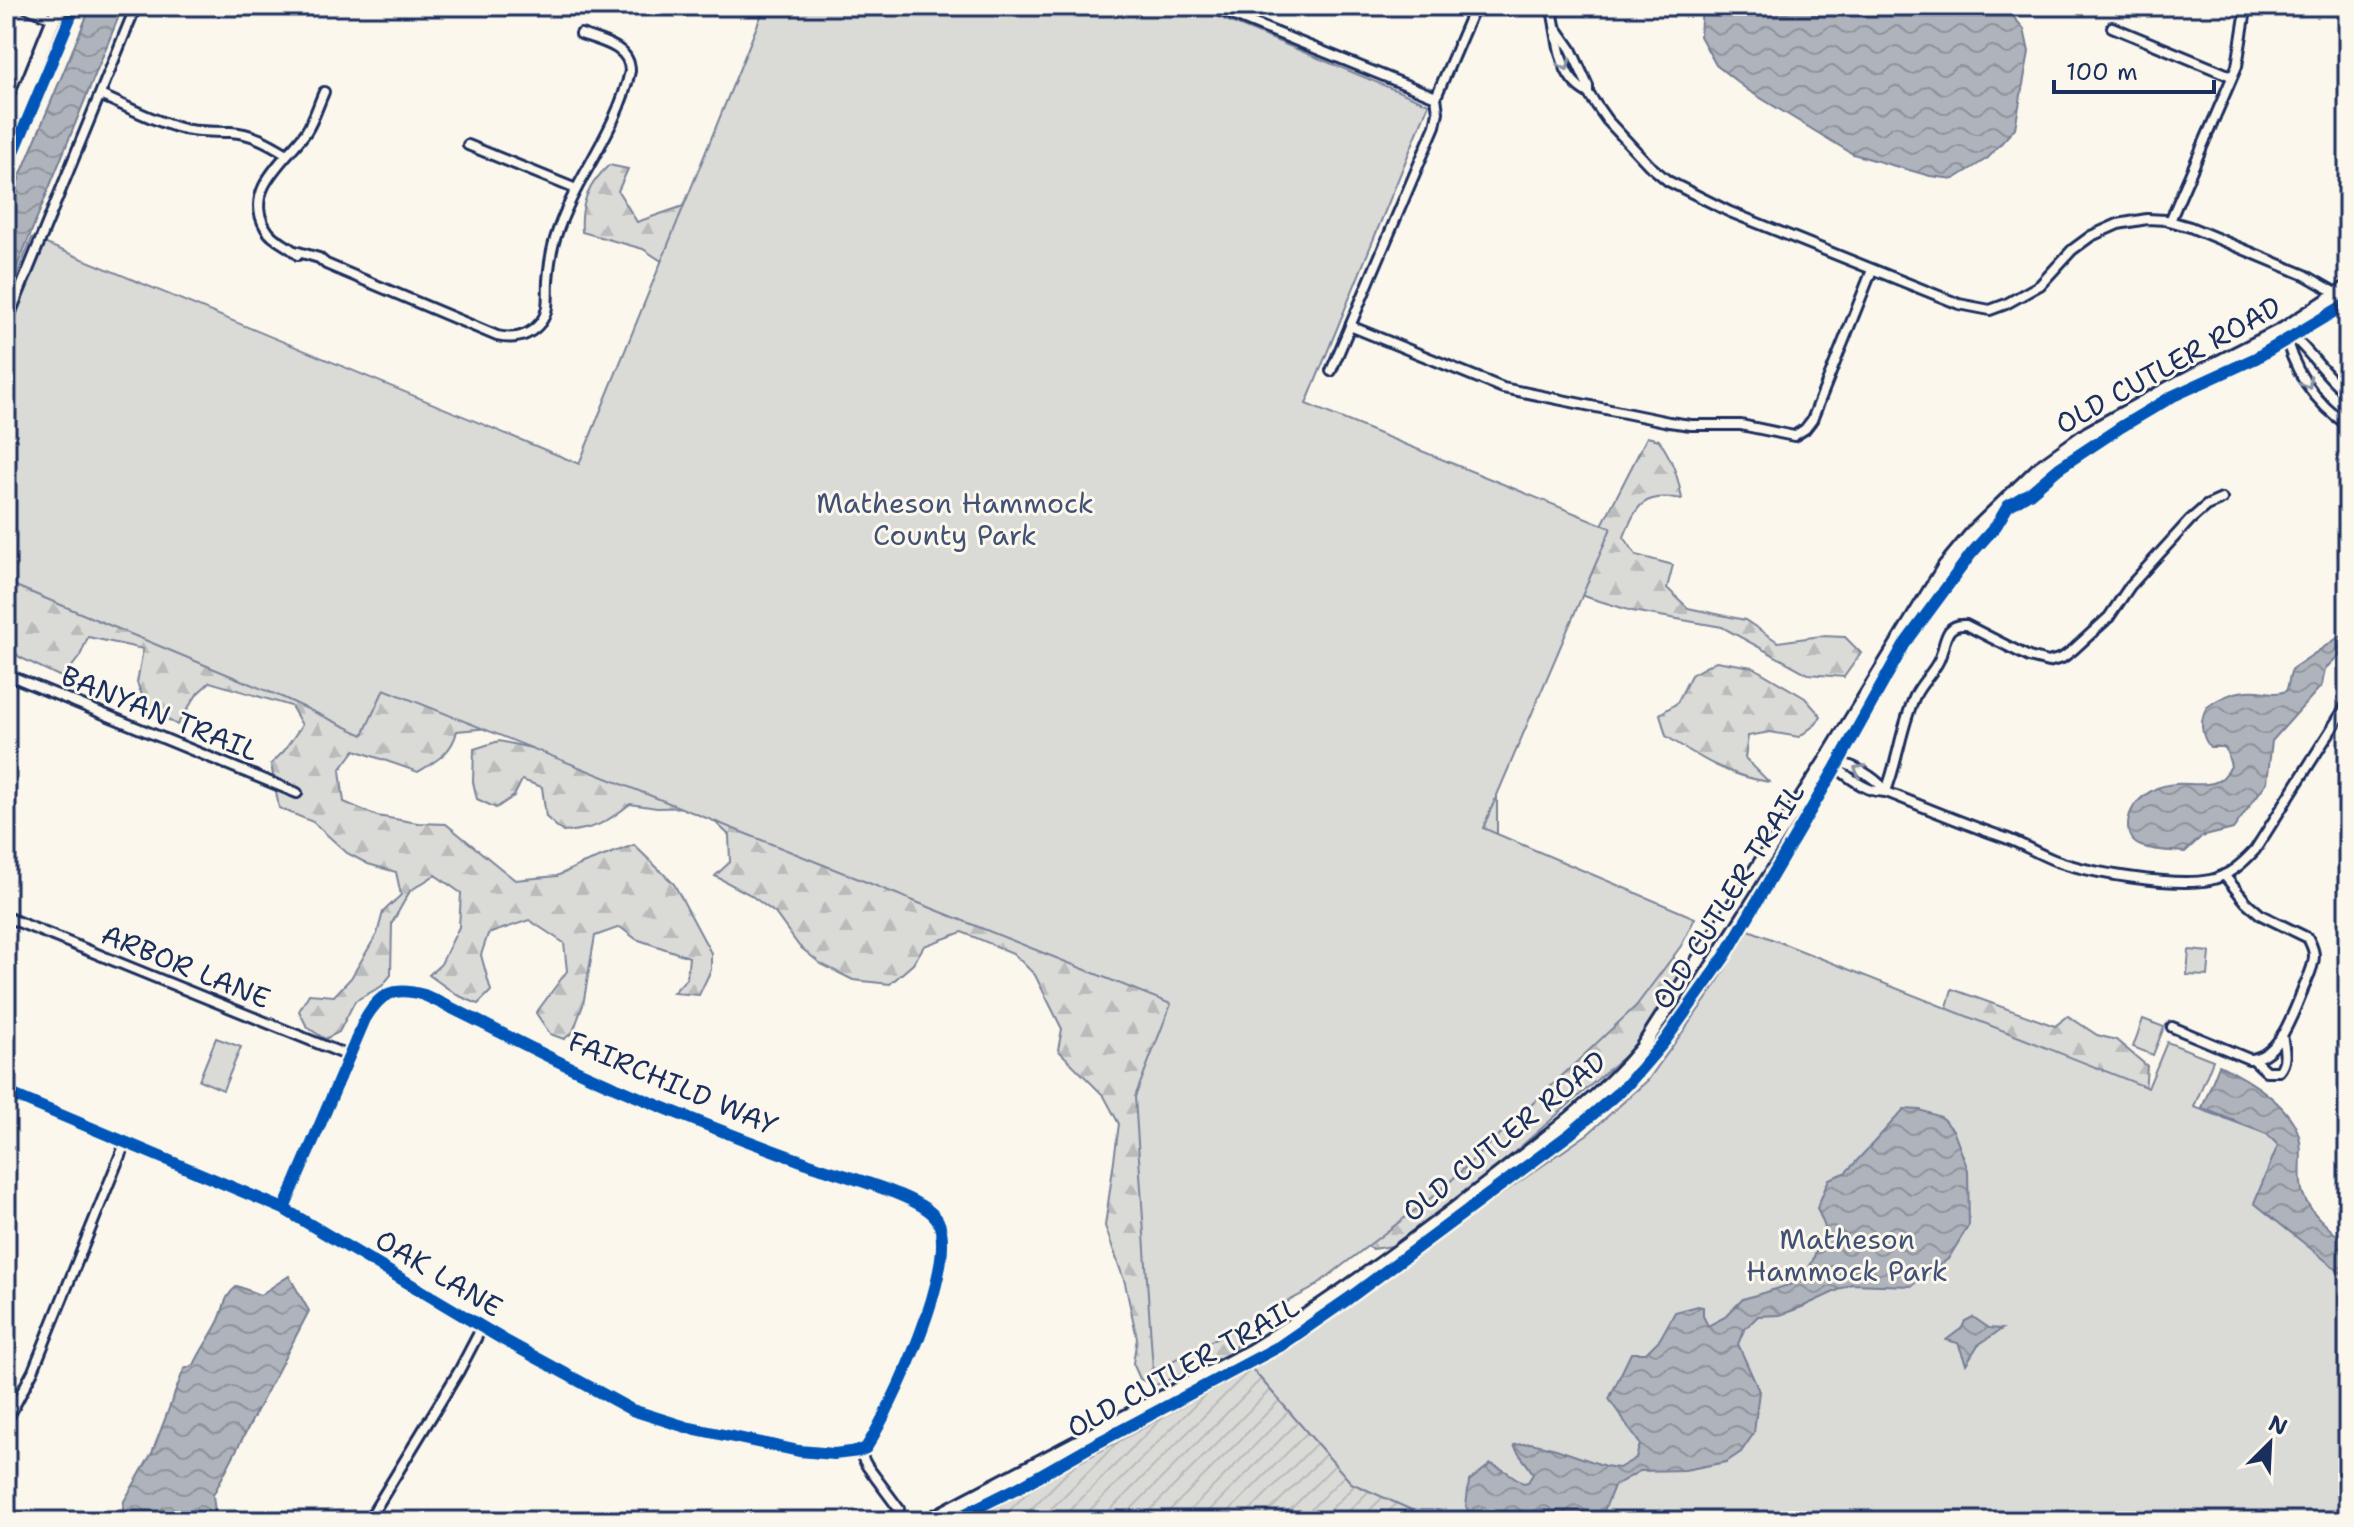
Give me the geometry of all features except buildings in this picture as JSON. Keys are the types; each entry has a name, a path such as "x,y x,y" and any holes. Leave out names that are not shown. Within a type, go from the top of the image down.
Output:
{"main road":[{"path":"6,137 59,6"},
{"name":"OLD CUTLER ROAD","path":"927,1521 1237,1358 1303,1319 1396,1255 1604,1090 1642,1048 1827,759 1945,566 1974,531 2039,468 2088,433 2284,329 2343,290"}],"street":[{"path":"23,6 54,19"},
{"path":"6,324 136,6"},
{"path":"1210,6 1436,97"},
{"path":"1331,371 1435,126 1438,112 1436,97 1475,6"},
{"path":"1551,6 1557,29 1571,49 1588,86 1588,93 1625,141 1675,185 1730,212 1959,304 1990,310 2006,304 2045,280 2072,250 2104,230 2138,220 2170,221 2343,290"},
{"path":"2170,221 2237,66 2245,16"},
{"path":"2112,27 2231,76"},
{"path":"324,92 309,126 263,184 260,215 265,229 297,254 317,263 326,264 497,336 514,338 531,332 541,322 547,308 554,240 576,189 615,116 629,76 630,64 620,50 581,34"},
{"path":"100,95 178,128 249,135 263,139 287,154"},
{"path":"468,145 576,189"},
{"path":"1350,326 1514,391 1669,422 1741,425 1794,436 1812,420 1872,270"},
{"path":"2284,329 2302,343 2316,364 2348,394"},
{"path":"2284,329 2288,352 2304,379 2322,403 2348,425"},
{"path":"1886,791 1915,695 1937,664 1944,640 1951,629 1960,624 1966,625 2039,661 2062,658 2113,613 2130,586 2190,520 2206,506 2222,499"},
{"name":"BANYAN TRAIL","path":"6,674 297,793"},
{"path":"1827,759 1842,773 1869,789 1886,791 1929,811 2065,863 2152,879 2198,881 2224,875 2255,850 2348,703"},
{"path":"2224,875 2254,909 2308,938 2315,954 2282,1035 2264,1055 2253,1059"},
{"name":"ARBOR LANE","path":"6,917 349,1056"},
{"name":"FAIRCHILD WAY","path":"349,1056 369,1012 378,1000 402,991 424,995 555,1060 691,1119 911,1199 931,1211 937,1219 941,1235 941,1254 926,1317 891,1400 869,1443 859,1451"},
{"path":"2172,1027 2253,1059 2266,1071 2279,1071 2284,1065 2282,1035"},
{"path":"284,1209 349,1056"},
{"name":"OAK LANE","path":"6,1092 284,1209 594,1391 648,1416 799,1451 823,1454 859,1451"},
{"path":"6,1422 33,1371 126,1141"},
{"path":"368,1521 459,1371 482,1327"},
{"path":"859,1451 899,1509"}],"green space":[{"name":"Matheson Hammock County Park","path":"765,6 1192,6 1429,104 1306,404 1611,528 1483,828 1695,918 1681,946 1636,1006 1440,1191 1310,1290 1153,1371 1135,1097 1171,1004 384,689 363,735 284,698 6,582 6,300 32,238 579,464"},
{"path":"609,165 628,169 618,191 637,222 698,201 695,283 643,249 582,232 582,212 587,195"},
{"name":"Matheson Hammock County Park","path":"1297,401 1599,531 1647,437 1659,440 1674,468 1682,499 1658,498 1643,503 1624,537 1636,555 1673,565 1667,588 1688,608 1745,620 1778,642 1821,636 1845,637 1861,653 1844,677 1808,674 1722,627 1632,611 1577,594 1497,770 1497,840 1671,942 1678,978 1631,1050 1502,1163 1392,1246 1373,1249 1352,1239 1230,1320 1238,1343 1231,1353 1154,1386 1140,1379 1133,1363 1137,1338 1125,1283 1105,1226 1119,1124 1104,1096 1058,1050 1062,1029 1035,975 1013,953 962,932 924,946 913,964 890,984 853,980 821,964 799,946 775,913 749,894 715,876 730,862 729,835 699,807 657,808 630,804 599,824 563,832 546,817 542,787 522,780 514,796 496,808 477,799 473,782 474,749 499,741 559,754 500,727 457,731 447,751 418,772 355,750 340,770 344,802 377,816 446,824 515,880 557,876 634,845 674,884 711,953 711,970 699,995 673,993 687,978 689,957 636,939 620,927 595,936 583,1005 573,1032 564,1039 550,1034 536,1013 567,971 564,943 529,920 488,934 481,955 491,991 478,1004 457,995 429,975 441,964 459,927 461,893 435,875 410,891 392,923 391,975 382,986 355,1001 339,1032 325,1039 307,1027 299,1011 309,994 334,996 351,978 377,934 383,912 401,895 396,872 368,864 347,853 313,822 279,808 271,764 302,725 291,706 210,682 198,693 177,725 147,707 137,683 143,649 88,637 80,656 63,678 19,657 6,641 6,568 399,491"},
{"path":"1716,661 1752,667 1805,698 1821,716 1799,737 1770,732 1748,736 1745,758 1769,782 1727,771 1666,736 1660,714 1677,703 1691,675"},
{"name":"Matheson Hammock Park","path":"1749,930 2148,1088 2167,1042 2213,1060 2194,1107 2267,1134 2278,1145 2341,1273 2348,1276 2348,1521 1436,1521 1351,1483 1252,1369 1589,1133 1648,1080 1712,991"},
{"path":"2189,950 2210,952 2208,976 2187,975"},
{"path":"1952,989 2055,1026 2068,1016 2097,1035 2116,1040 2147,1066 2145,1093 2341,1273 2348,1276 2348,1314 1945,1014"},
{"path":"2143,1019 2164,1027 2153,1055 2133,1047"},
{"path":"216,1038 241,1047 223,1090 199,1080"},
{"path":"1252,1369 1351,1483 1436,1521 970,1521"}],"water":[{"path":"91,6 123,6 6,294 6,210"},
{"path":"1702,6 1854,6 1876,14 1898,6 2004,6 2024,29 2029,52 2015,128 1988,158 1954,179 1930,176 1853,154 1749,91 1716,65 1700,36"},
{"path":"2348,631 2348,646 2325,669 2322,685 2272,741 2267,782 2233,829 2201,837 2185,852 2152,849 2133,841 2128,830 2129,818 2143,797 2167,785 2216,782 2224,777 2231,766 2226,749 2210,747 2205,738 2202,722 2207,707 2238,692 2286,691 2293,668"},
{"path":"2219,1065 2270,1096 2293,1122 2300,1139 2304,1195 2319,1219 2339,1236 2348,1237 2348,1276 2254,1203 2278,1145 2267,1134 2202,1108"},
{"path":"1904,1109 1920,1110 1941,1117 1953,1130 1968,1170 1969,1225 1948,1259 1911,1286 1851,1284 1780,1315 1758,1316 1744,1330 1738,1344 1759,1391 1754,1433 1741,1452 1726,1462 1685,1470 1640,1471 1614,1486 1600,1521 1484,1521 1473,1516 1466,1507 1469,1481 1491,1464 1523,1483 1528,1482 1533,1474 1514,1445 1531,1443 1619,1468 1636,1458 1640,1444 1609,1399 1631,1353 1646,1353 1660,1339 1675,1312 1703,1307 1708,1326 1725,1317 1743,1299 1802,1281 1825,1227 1817,1208 1829,1179 1845,1173"},
{"path":"289,1276 309,1311 213,1495 215,1512 208,1521 121,1521 124,1501 152,1453 184,1369 194,1365 219,1320 229,1294 237,1286 260,1295"},
{"path":"1973,1317 1989,1328 2002,1329 1978,1345 1966,1364 1958,1343 1946,1340"}],"cycle path":[{"path":"6,171 75,6"},
{"name":"OLD CUTLER TRAIL","path":"951,1521 1280,1346 1570,1134 1627,1085 1664,1042 1725,956 1904,645 2008,506 2121,427 2173,396 2256,358 2348,303"},
{"path":"6,1092 284,1209 504,1340 632,1410 686,1427 799,1451 834,1454 866,1448 920,1336 939,1269 942,1242 938,1221 930,1212 899,1195 669,1110 566,1065 424,995 404,991 382,998 365,1019 284,1209"}]}
